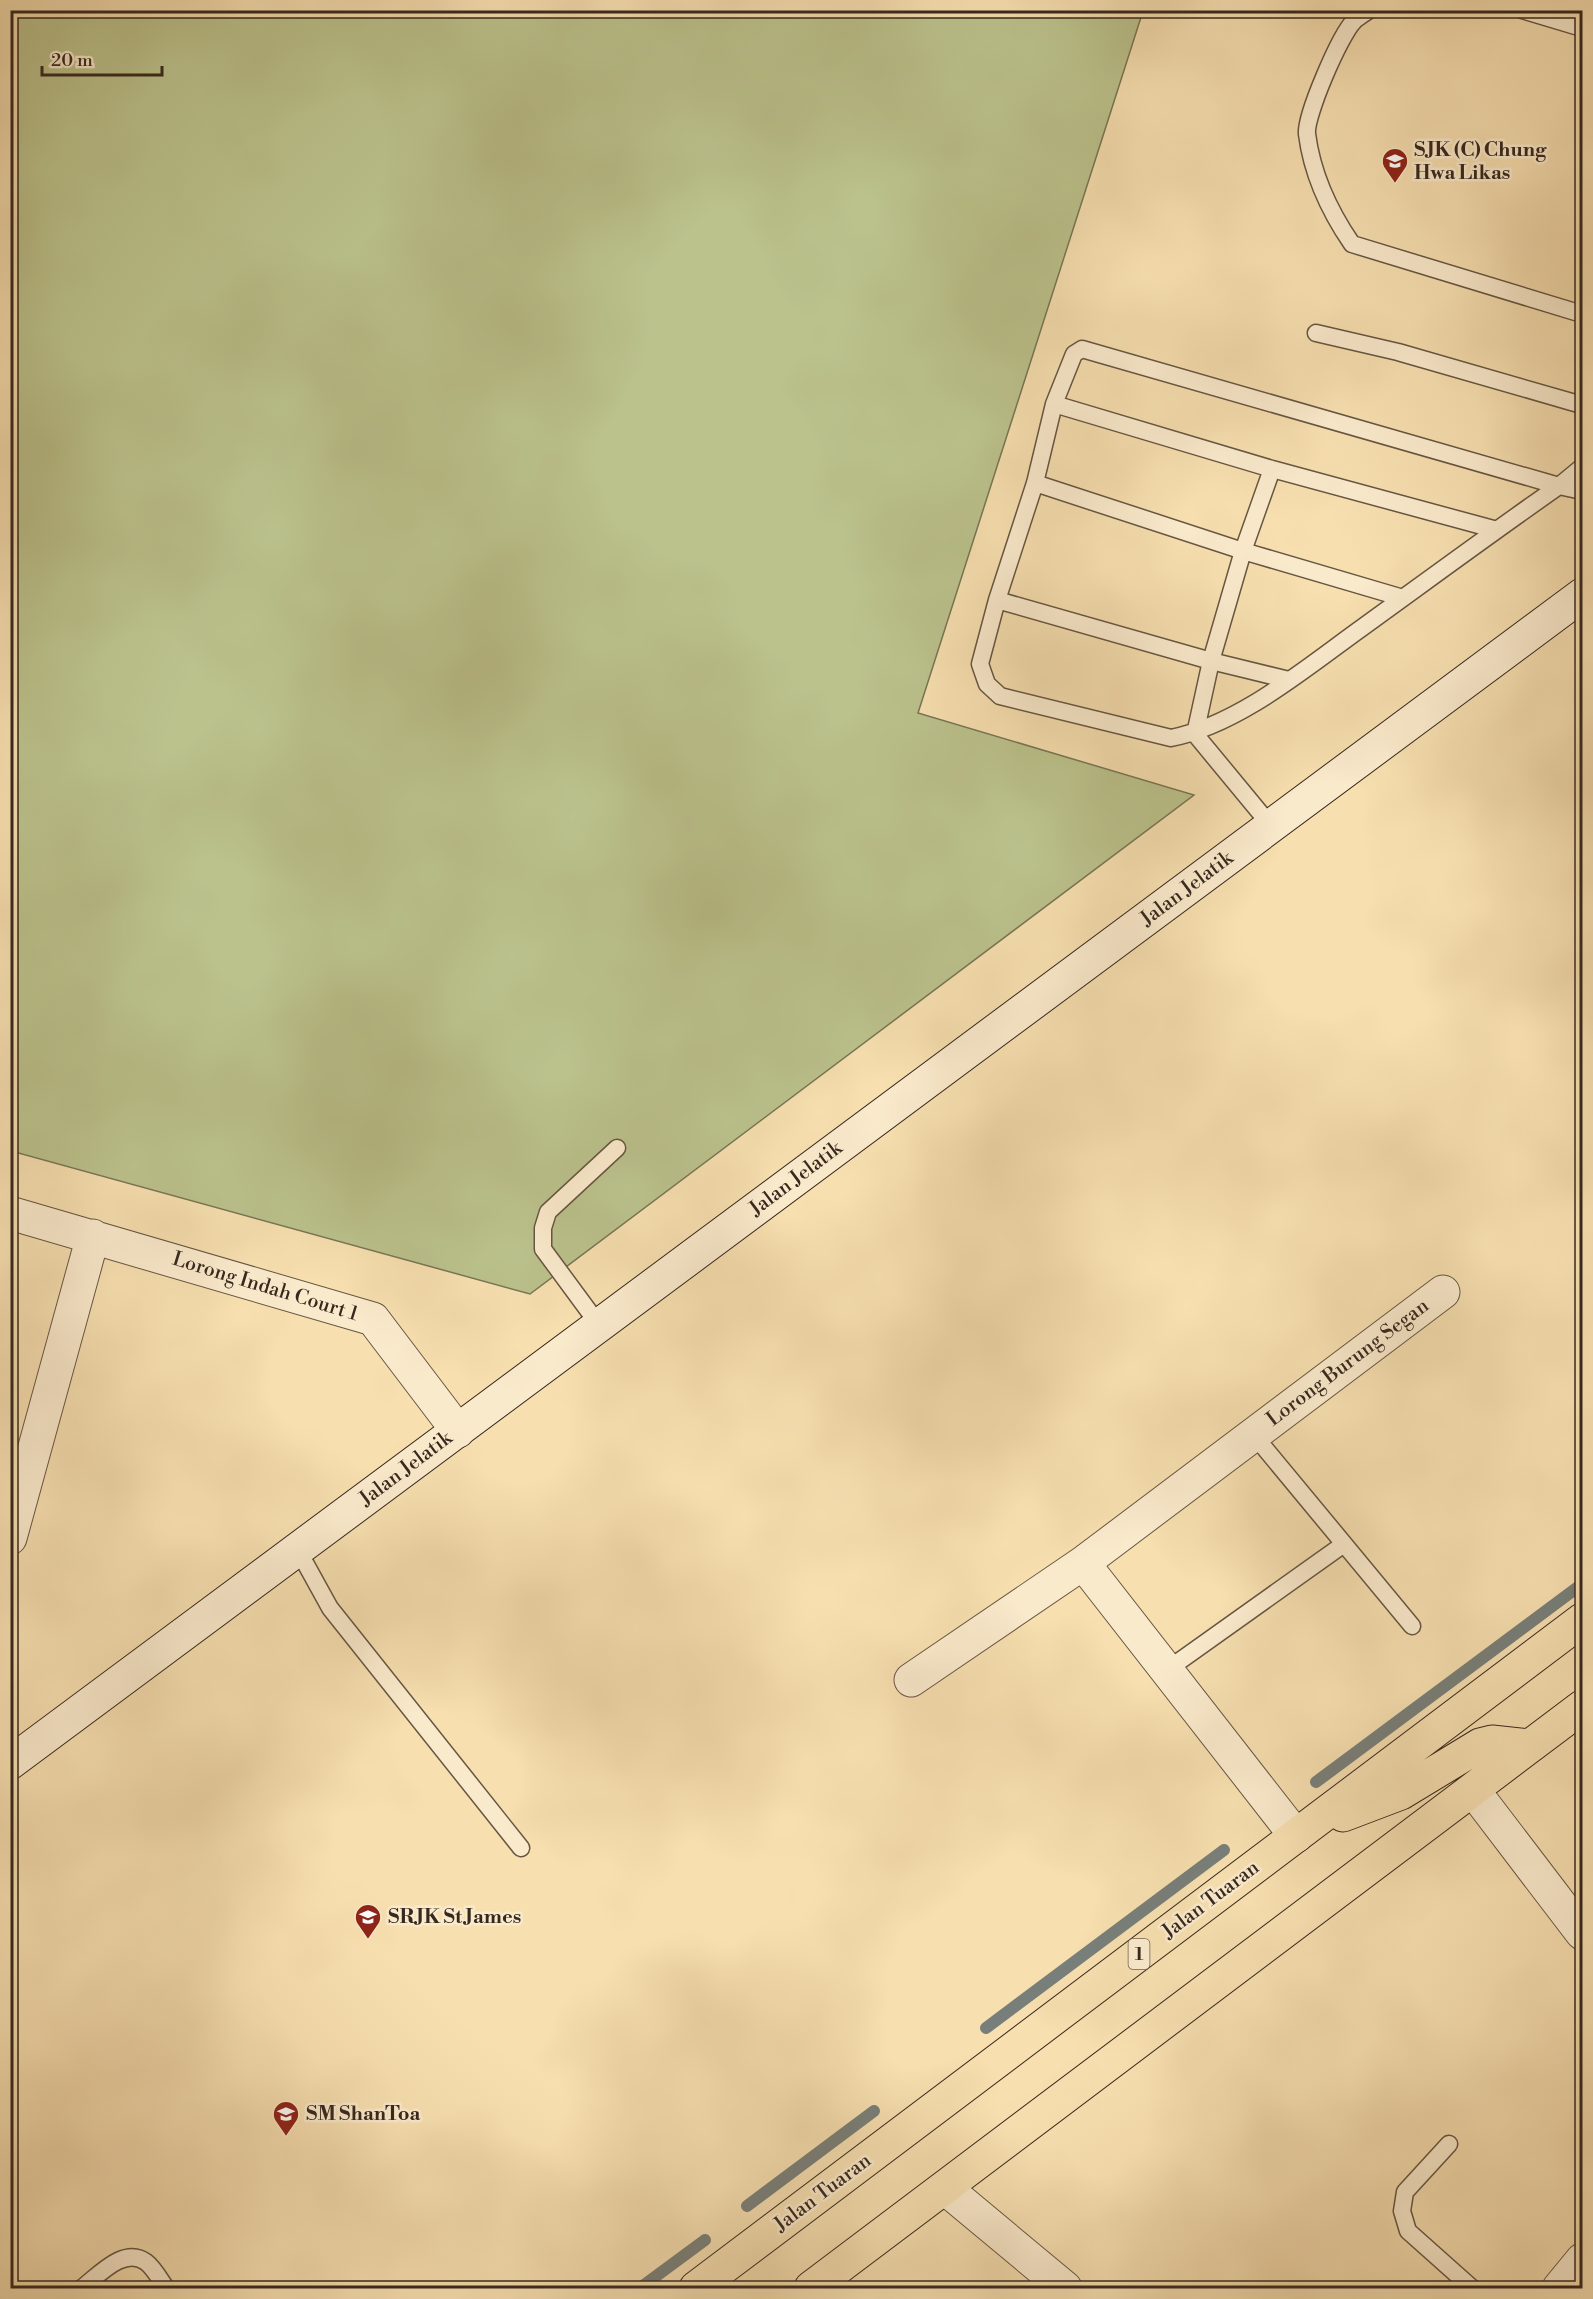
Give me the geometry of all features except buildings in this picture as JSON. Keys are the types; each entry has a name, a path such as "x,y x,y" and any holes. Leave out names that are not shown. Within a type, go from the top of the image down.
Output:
{"main road":[{"name":"Jalan Tuaran","path":"696,2289 1582,1620"},
{"path":"811,2289 1582,1707"},
{"path":"1301,1833 1401,1793 1480,1745 1492,1742 1530,1746"}],"street":[{"name":"Jalan Jelatik","path":"10,1763 1582,595"},
{"name":"Lorong Indah Court 1","path":"10,1213 373,1319 458,1431"},
{"path":"10,1538 93,1236"},
{"name":"Lorong Burung Segan","path":"912,1680 1083,1563 1443,1292"},
{"path":"1083,1563 1167,1671 1301,1833"},
{"path":"1473,1790 1582,1933"},
{"path":"945,2187 1065,2289"},
{"path":"1559,2289 1582,2260"}],"lane":[{"path":"1369,10 1353,21 1326,69 1306,132 1317,173 1336,220 1352,244 1582,314"},
{"path":"1522,10 1582,28"},
{"path":"1317,333 1398,352 1582,405"},
{"path":"1582,467 1559,486 1289,680 1224,721 1195,734 1171,738 1000,696 987,684 980,664 997,600 1035,483 1054,404 1074,354 1082,349 1559,486 1582,491"},
{"path":"1054,404 1272,469 1497,530"},
{"path":"1195,734 1211,661 1243,551 1272,469"},
{"path":"1035,483 1243,551 1403,598"},
{"path":"997,600 1211,661 1289,680"},
{"path":"1195,734 1271,826"},
{"path":"599,1326 543,1249 543,1228 548,1212 617,1148"},
{"name":"Lorong Burung Segan","path":"1253,1434 1412,1626"},
{"path":"1167,1671 1344,1544"},
{"path":"298,1550 330,1608 521,1848"},
{"path":"1449,2144 1406,2192 1402,2211 1408,2231 1472,2289"},
{"path":"82,2289 119,2260 132,2256 147,2262 166,2289"}],"green space":[{"path":"10,11 1143,11 918,713 1194,795 530,1294 11,1151"}],"waterway":[{"path":"1316,1782 1582,1584"},
{"path":"986,2028 1224,1850"},
{"path":"747,2206 874,2111"},
{"path":"640,2288 705,2240"}],"place":[{"name":"SJK (C) Chung Hwa Likas","path":"1395,184"},
{"name":"SRJK St James","path":"368,1940"},
{"name":"SM ShanToa","path":"286,2137"}]}
